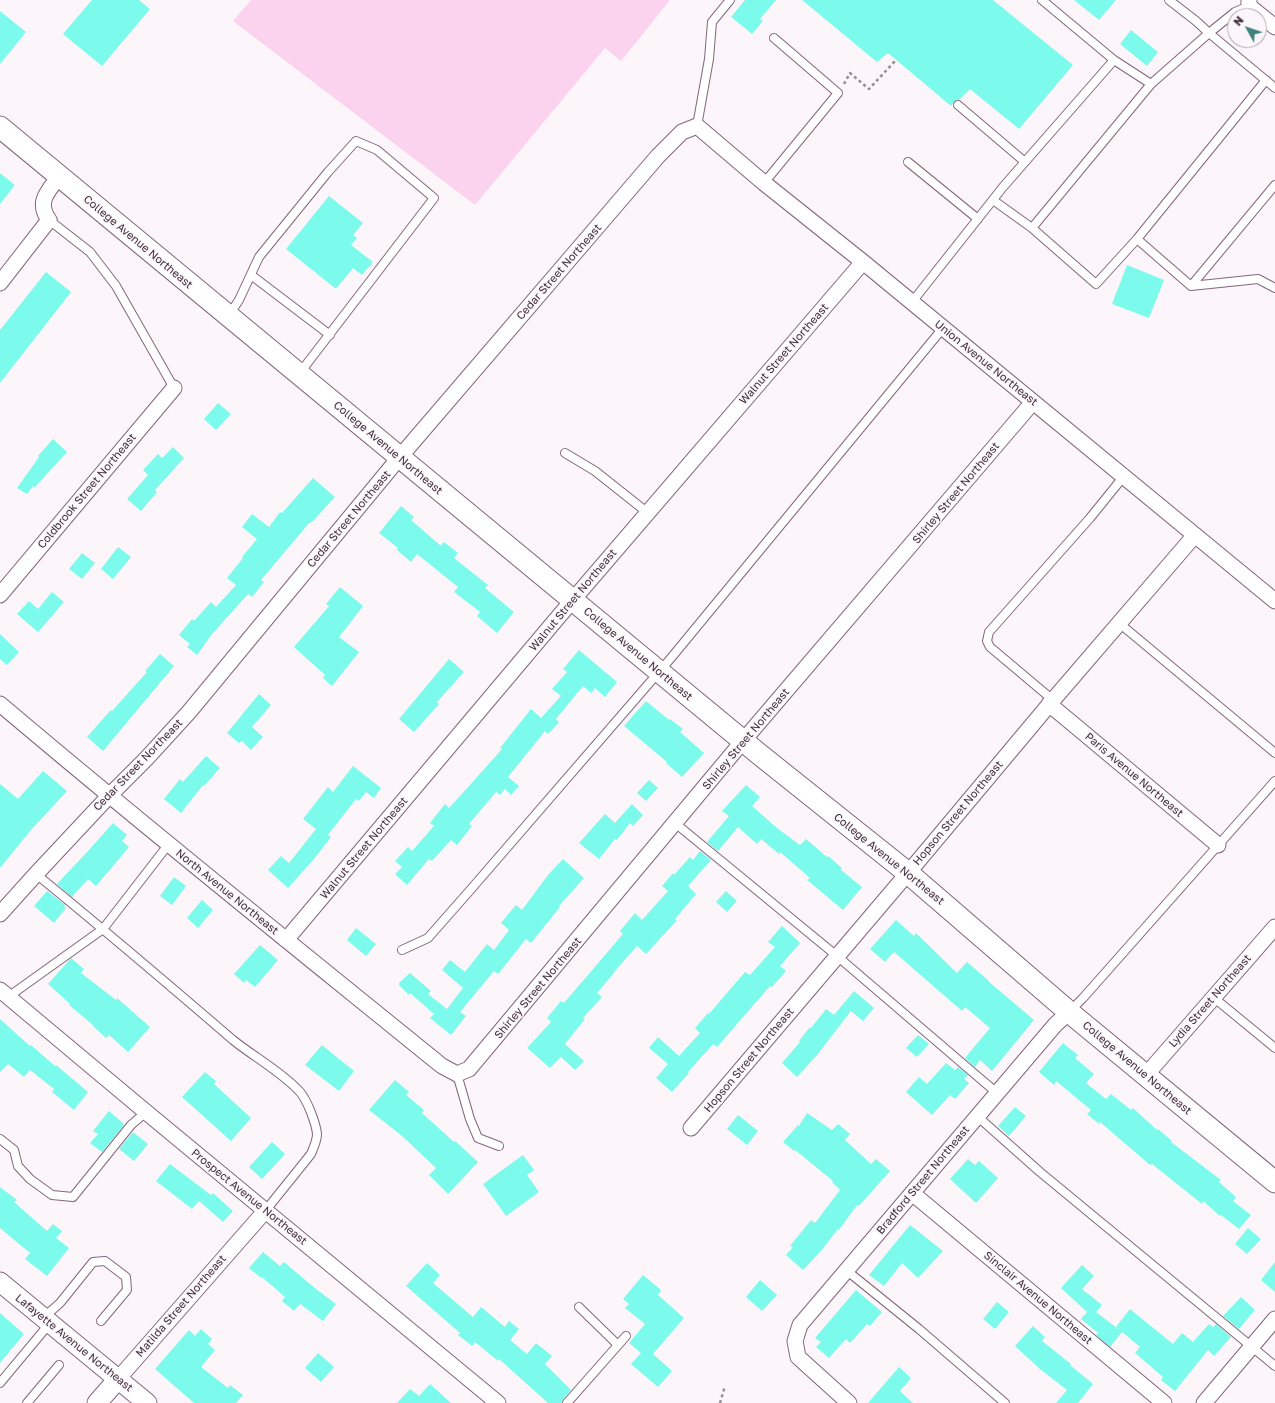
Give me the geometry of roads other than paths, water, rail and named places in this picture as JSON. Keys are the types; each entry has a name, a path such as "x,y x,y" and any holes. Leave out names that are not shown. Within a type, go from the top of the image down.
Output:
{"main road":[{"name":"College Avenue Northeast","path":"0,127 659,672 908,873 1069,1012 1275,1182"}],"street":[{"path":"1249,3 1275,27"},
{"name":"Union Avenue Northeast","path":"697,126 764,183 944,328 1275,600"},
{"name":"Cedar Street Northeast","path":"0,914 189,712 399,458 658,156 682,132 697,126"},
{"path":"0,283 49,220 43,208 44,200 47,192 60,177"},
{"name":"Walnut Street Northeast","path":"286,940 573,600 863,262"},
{"name":"Coldbrook Street Northeast","path":"0,595 174,388"},
{"name":"Shirley Street Northeast","path":"457,1074 469,1070 743,741 1033,402"},
{"name":"Hopson Street Northeast","path":"691,1128 1051,702 1195,535"},
{"name":"Paris Avenue Northeast","path":"1051,702 1218,845"},
{"name":"North Avenue Northeast","path":"0,704 168,845 442,1066 457,1074"},
{"name":"Lydia Street Northeast","path":"1146,1075 1275,927"},
{"name":"Prospect Avenue Northeast","path":"4,993 498,1403"},
{"name":"Bradford Street Northeast","path":"849,1403 798,1357 795,1341 800,1325 1055,1025 1069,1012"},
{"name":"Sinclair Avenue Northeast","path":"912,1193 1164,1403"},
{"name":"Matilda Street Northeast","path":"97,1403 266,1210"},
{"name":"Lafayette Avenue Northeast","path":"0,1282 147,1403"},
{"path":"1204,1403 1275,1319"}],"lane":[{"path":"697,126 709,59 712,22 730,0"},
{"path":"1042,0 1114,60 1151,84"},
{"path":"1169,0 1275,88"},
{"path":"1032,228 1151,84 1209,33 1249,3"},
{"path":"764,183 838,93 774,38"},
{"path":"912,302 993,200 1114,60"},
{"path":"993,200 1032,228 1096,284 1138,239 1266,80"},
{"path":"958,105 1025,162"},
{"path":"228,316 239,300 259,257 328,172 356,141 377,150 434,198 298,374"},
{"path":"908,162 978,219"},
{"path":"1191,286 1275,185"},
{"path":"49,220 90,252 116,286 174,388"},
{"path":"1138,239 1191,286 1258,279 1275,288"},
{"path":"251,275 330,334"},
{"path":"402,950 428,938 659,672 944,328"},
{"path":"565,453 595,471 648,513"},
{"path":"1051,702 990,647 987,641 988,637 990,632 1009,609 1041,575 1124,476"},
{"path":"1119,623 1275,753"},
{"path":"1069,1012 1275,780"},
{"path":"675,823 837,956 997,1093"},
{"path":"4,993 103,929 168,845"},
{"path":"36,874 235,1042 280,1075 300,1092 309,1106 317,1134 311,1154 266,1210"},
{"path":"1213,997 1275,1048"},
{"path":"457,1074 470,1119 478,1138 499,1146"},
{"path":"0,1139 14,1150 18,1166 30,1179 52,1195 73,1197 131,1125 146,1112"},
{"path":"977,1116 1040,1172 1275,1366"},
{"path":"0,1383 93,1262 105,1260 126,1277 127,1290 101,1321"},
{"path":"846,1270 919,1329 1005,1403"},
{"path":"579,1307 618,1345"},
{"path":"567,1403 626,1336"},
{"path":"27,1403 59,1365"}]}
